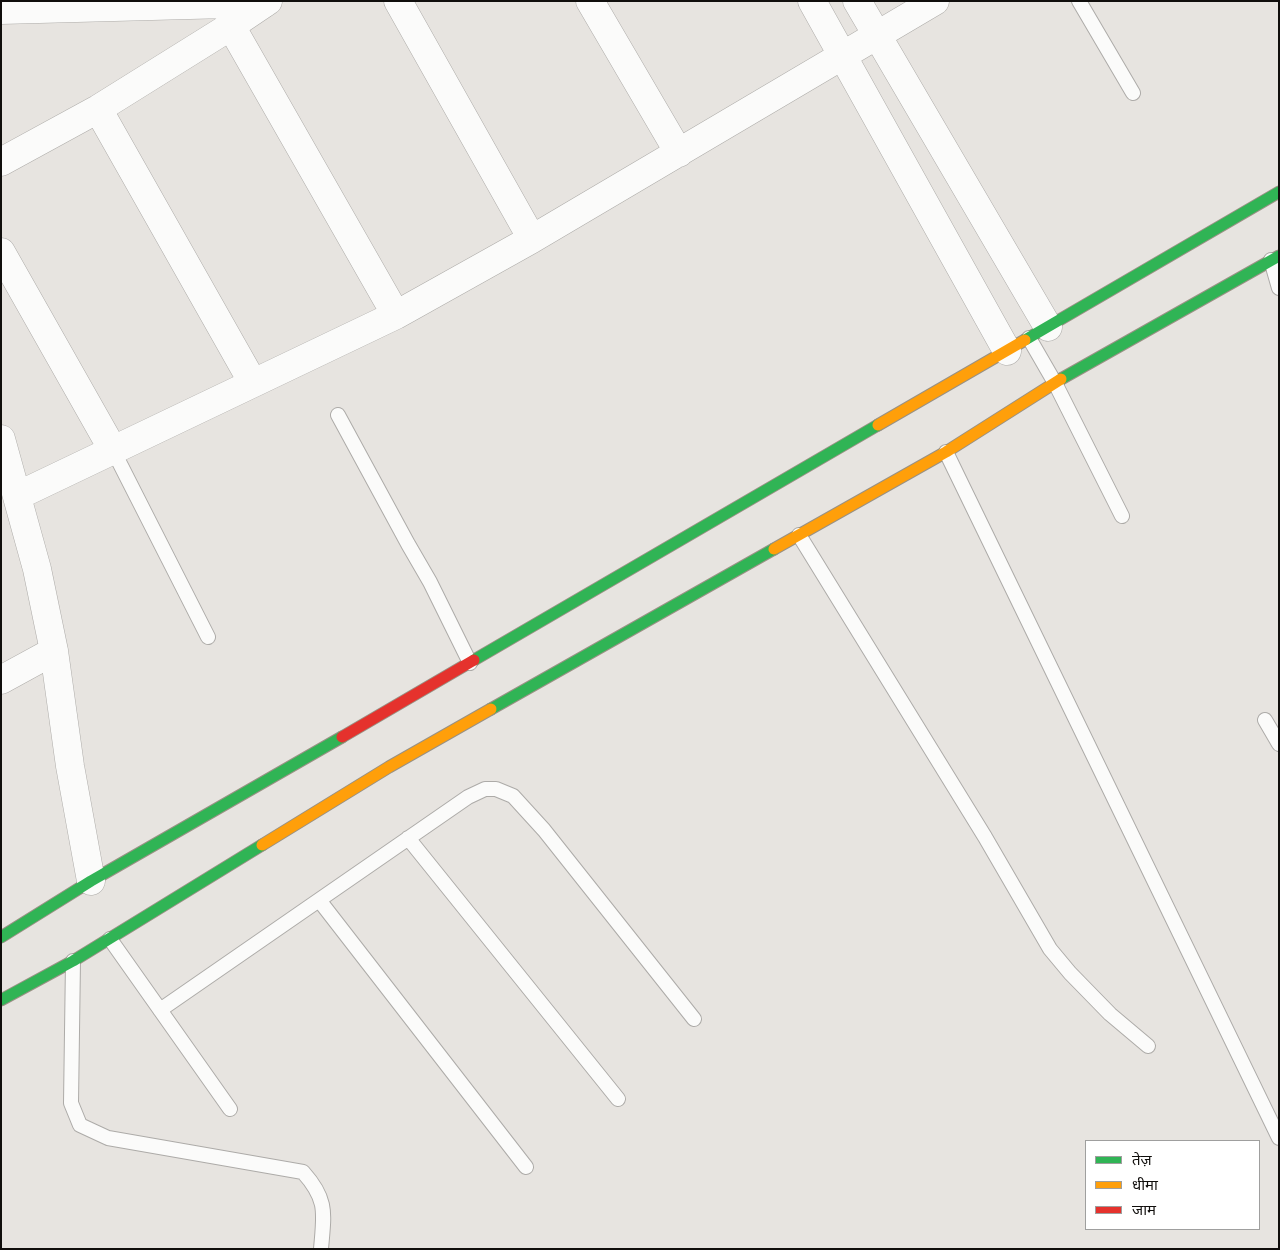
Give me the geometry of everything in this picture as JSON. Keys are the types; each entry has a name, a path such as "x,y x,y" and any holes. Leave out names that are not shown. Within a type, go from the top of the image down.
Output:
{"main road":[{"path":"1,936 91,881 470,663 1279,192"},
{"path":"1,1000 74,961 389,767 946,452 1055,383 1275,258"}],"street":[{"path":"398,1 532,239"},
{"path":"590,1 679,152"},
{"path":"812,1 842,56 1028,338"},
{"path":"856,1 877,35 1028,338"},
{"path":"17,496 396,315 532,239 935,1"},
{"path":"4,7 258,2"},
{"path":"1,162 98,109 231,26 258,2"},
{"path":"231,26 396,315"},
{"path":"98,109 253,382"},
{"path":"1,252 113,450"},
{"path":"2,446 36,569 54,651 70,766 91,881"},
{"path":"1,680 54,651"}],"lane":[{"path":"1079,1 1133,93"},
{"path":"1275,258 1279,288"},
{"path":"1028,338 1055,383 1122,516"},
{"path":"338,414 430,582 470,663"},
{"path":"113,450 208,637"},
{"path":"946,452 1279,1138"},
{"path":"799,535 980,829 1050,949 1070,974 1110,1014 1148,1046"},
{"path":"1264,720 1279,744"},
{"path":"160,1010 468,797 485,789 496,789 513,796 544,830 694,1019"},
{"path":"408,838 618,1099"},
{"path":"319,900 526,1167"},
{"path":"110,938 230,1109"},
{"path":"74,961 71,1103 80,1125 108,1138 303,1172 315,1186 324,1210 321,1249"}],"traffic: fast":[{"path":"1025,340 1279,192"},
{"path":"1061,379 1279,256"},
{"path":"474,660 878,425"},
{"path":"491,709 774,549"},
{"path":"1,937 91,881 342,737"},
{"path":"1,1000 73,961 262,845"}],"traffic: slow":[{"path":"878,425 1025,340"},
{"path":"774,549 946,452 1061,379"},
{"path":"262,845 389,767 491,709"}],"traffic: jam":[{"path":"342,737 474,660"}]}
